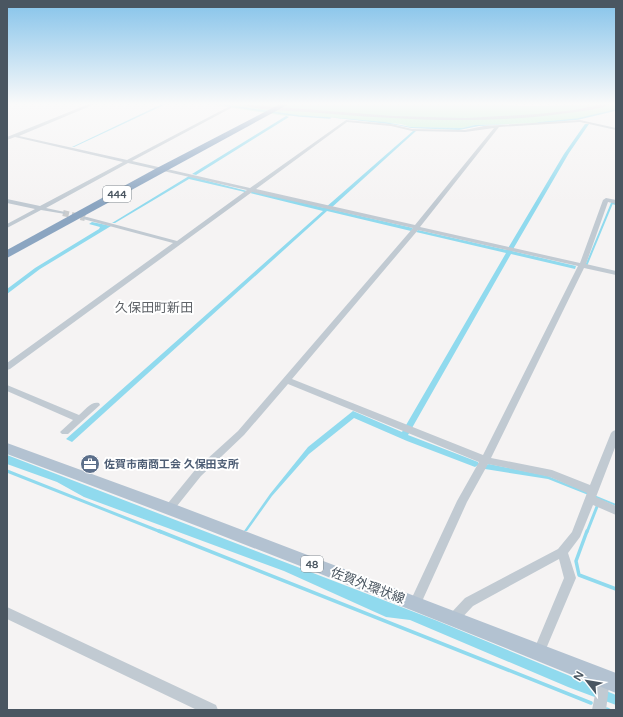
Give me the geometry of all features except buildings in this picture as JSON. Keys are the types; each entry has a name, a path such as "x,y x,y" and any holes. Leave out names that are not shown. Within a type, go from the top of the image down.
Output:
{"highway":[{"name":"444","path":"7,255 80,217 158,171 222,137"},
{"path":"7,247 61,221 80,217"},
{"path":"7,264 80,217"}],"main road":[{"name":"佐賀外環状線","path":"7,448 169,508 454,618 539,652 608,683"}],"street":[{"path":"22,137 130,161 251,191 330,207 415,229 511,248 580,267 616,273"},
{"path":"7,226 174,137"},
{"path":"7,367 325,137"},
{"path":"169,508 198,473 241,433 287,380 415,229 489,137"},
{"path":"415,604 462,501 483,464 580,267 606,200 616,202"},
{"path":"7,201 63,213"},
{"path":"80,217 179,243"},
{"path":"287,380 412,431 483,464 552,474 616,511"},
{"path":"7,388 80,419"},
{"path":"65,432 96,405"},
{"path":"454,618 469,602 562,552 576,534 595,499 616,433"},
{"path":"539,652 570,578 562,552"},
{"path":"7,613 211,710"},
{"path":"600,706 608,683"}],"water":[{"path":"92,137 94,137 74,147 72,147"},
{"path":"251,137 256,137 196,175 192,174"},
{"path":"406,137 409,137 330,209 413,228 411,231 327,211 72,442 66,439 323,211 250,193 253,191 325,208"},
{"path":"576,137 580,137 569,153 512,251 576,266 575,269 511,254 408,435 478,462 479,464 489,464 548,476 616,504 616,506 548,479 485,469 485,467 478,465 475,467 407,441 354,418 309,454 272,496 247,531 244,531 270,494 308,447 353,411 402,432 506,253 416,232 418,230 507,250 564,154"},
{"path":"189,176 247,191 245,192 189,179 115,223 112,223"},
{"path":"92,222 111,226 40,269 7,294 7,289 35,268 99,229 100,227 89,224"},
{"path":"7,455 435,620 616,695 616,705 568,687 410,620 386,617 284,571 84,497 57,482 7,464"}],"waterway":[{"path":"586,266 612,203 616,204"},
{"path":"7,471 161,532"},
{"path":"587,532 598,504"},
{"path":"159,531 591,703"},
{"path":"587,531 576,561 579,575 616,589"}],"tunnel":[{"path":"63,213 85,218"}],"place":[{"name":"佐賀市南商工会 久保田支所","path":"90,464"}],"district":[{"name":"久保田町新田","path":"154,307"}]}
